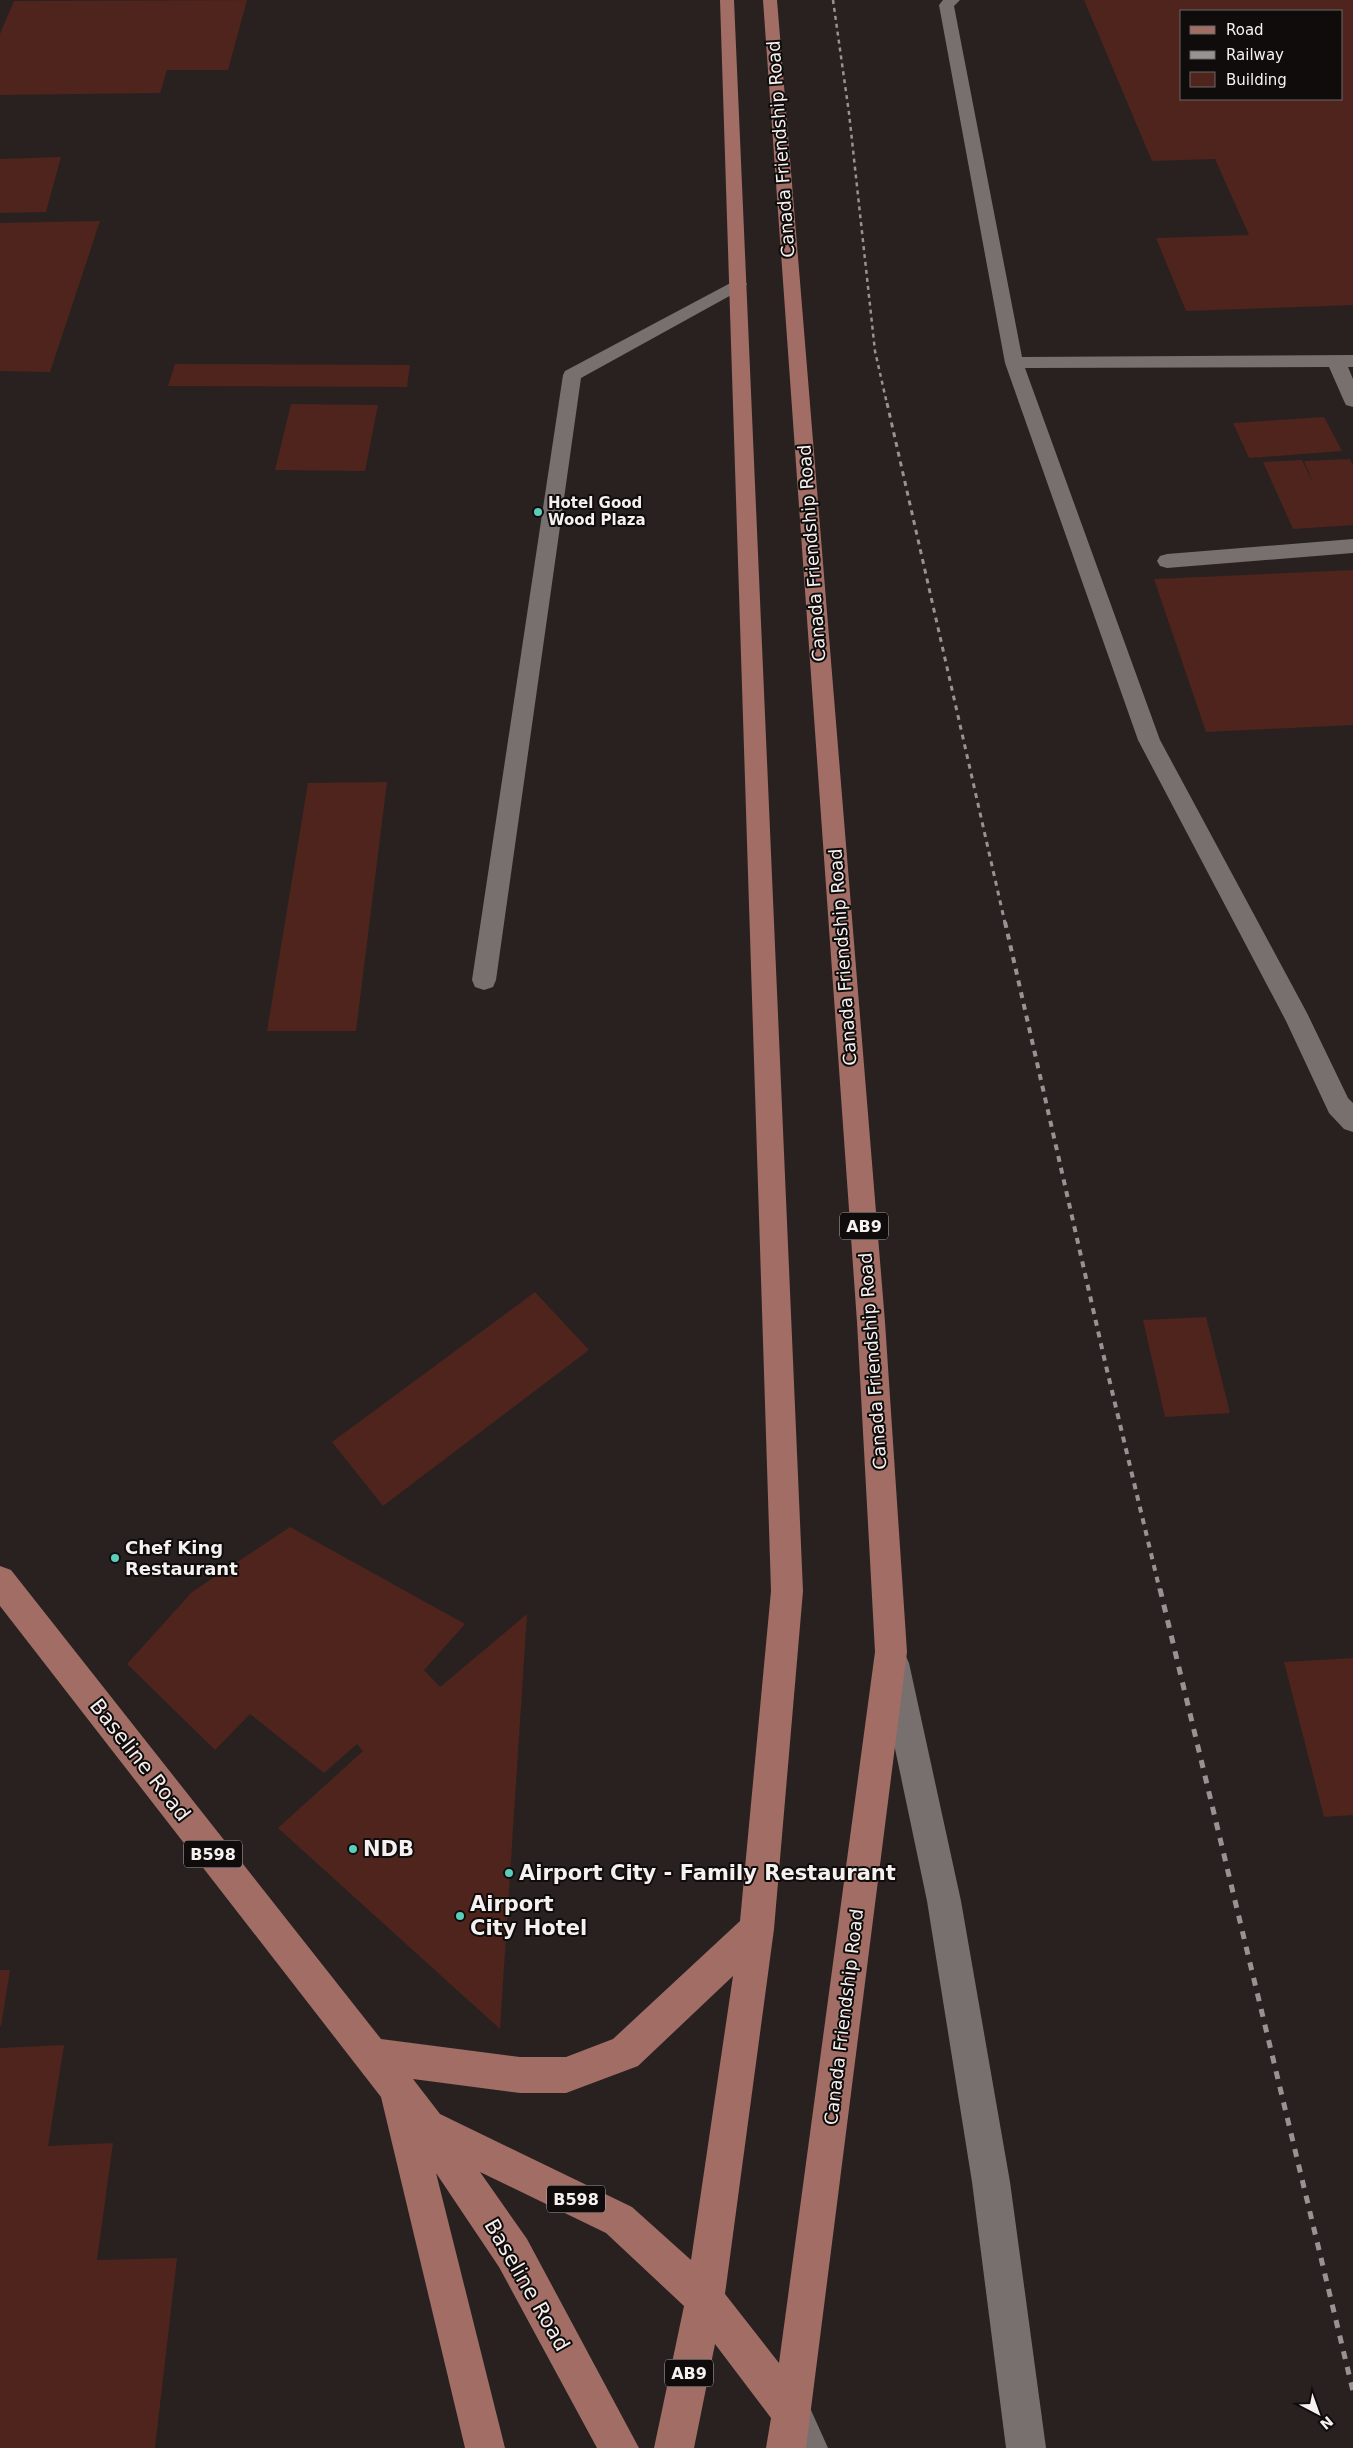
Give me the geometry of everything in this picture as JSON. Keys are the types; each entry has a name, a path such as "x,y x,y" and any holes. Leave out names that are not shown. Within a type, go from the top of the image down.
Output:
{"main road":[{"name":"AB9","path":"674,2448 705,2299 757,1929 787,1591 727,0"},
{"name":"Canada Friendship Road","path":"770,0 871,1322 891,1652 796,2436"},
{"name":"Baseline Road","path":"0,1581 397,2090 428,2127 513,2253 619,2448"},
{"path":"371,2056 520,2075 566,2075 625,2053 757,1929"},
{"path":"397,2090 467,2367 485,2448"},
{"name":"Baseline Road","path":"428,2127 619,2220 705,2299 796,2436"}],"street":[{"path":"953,0 946,5 1014,363 1149,740 1298,1020 1338,1105 1353,1121"},
{"path":"484,980 572,375 738,284"},
{"path":"1014,363 1344,361 1353,401"},
{"path":"1167,560 1353,546"},
{"path":"891,1652 944,1901 954,1959 991,2182 1026,2448"}],"building":[{"path":"247,0 228,70 167,70 160,93 0,95 0,34 14,1"},
{"path":"1084,0 1353,0 1353,305 1186,311 1156,238 1249,235 1215,159 1152,161"},
{"path":"61,157 46,212 0,213 0,159"},
{"path":"100,221 50,372 0,371 0,223"},
{"path":"175,364 410,365 407,387 168,386"},
{"path":"291,404 378,405 365,471 275,470"},
{"path":"1324,417 1342,451 1249,458 1233,423"},
{"path":"1350,459 1353,465 1353,525 1293,529 1263,462 1302,460 1314,485 1304,461"},
{"path":"1353,570 1353,725 1206,732 1154,579"},
{"path":"387,782 356,1031 267,1031 308,783"},
{"path":"535,1292 589,1350 383,1506 332,1442"},
{"path":"1206,1317 1230,1413 1165,1417 1143,1320"},
{"path":"290,1527 465,1624 424,1670 440,1687 527,1614 500,2029 278,1828 363,1751 357,1744 324,1773 250,1714 215,1750 127,1664 192,1592"},
{"path":"1353,1658 1353,1815 1324,1817 1284,1662"},
{"path":"0,1970 10,1970 1,2026 0,2025"},
{"path":"64,2045 48,2146 113,2143 97,2260 177,2258 155,2448 0,2448 0,2048"}],"railway":[{"path":"833,0 849,113 875,351 887,404"},
{"path":"887,403 1005,923"},
{"path":"1005,922 1106,1366 1160,1591"},
{"path":"1160,1589 1353,2391"}],"place":[{"name":"Hotel Good Wood Plaza","path":"538,512"},
{"name":"Chef King Restaurant","path":"115,1558"},
{"name":"NDB","path":"353,1849"},
{"name":"Airport City - Family Restaurant","path":"509,1873"},
{"name":"Airport City Hotel","path":"460,1916"}]}
